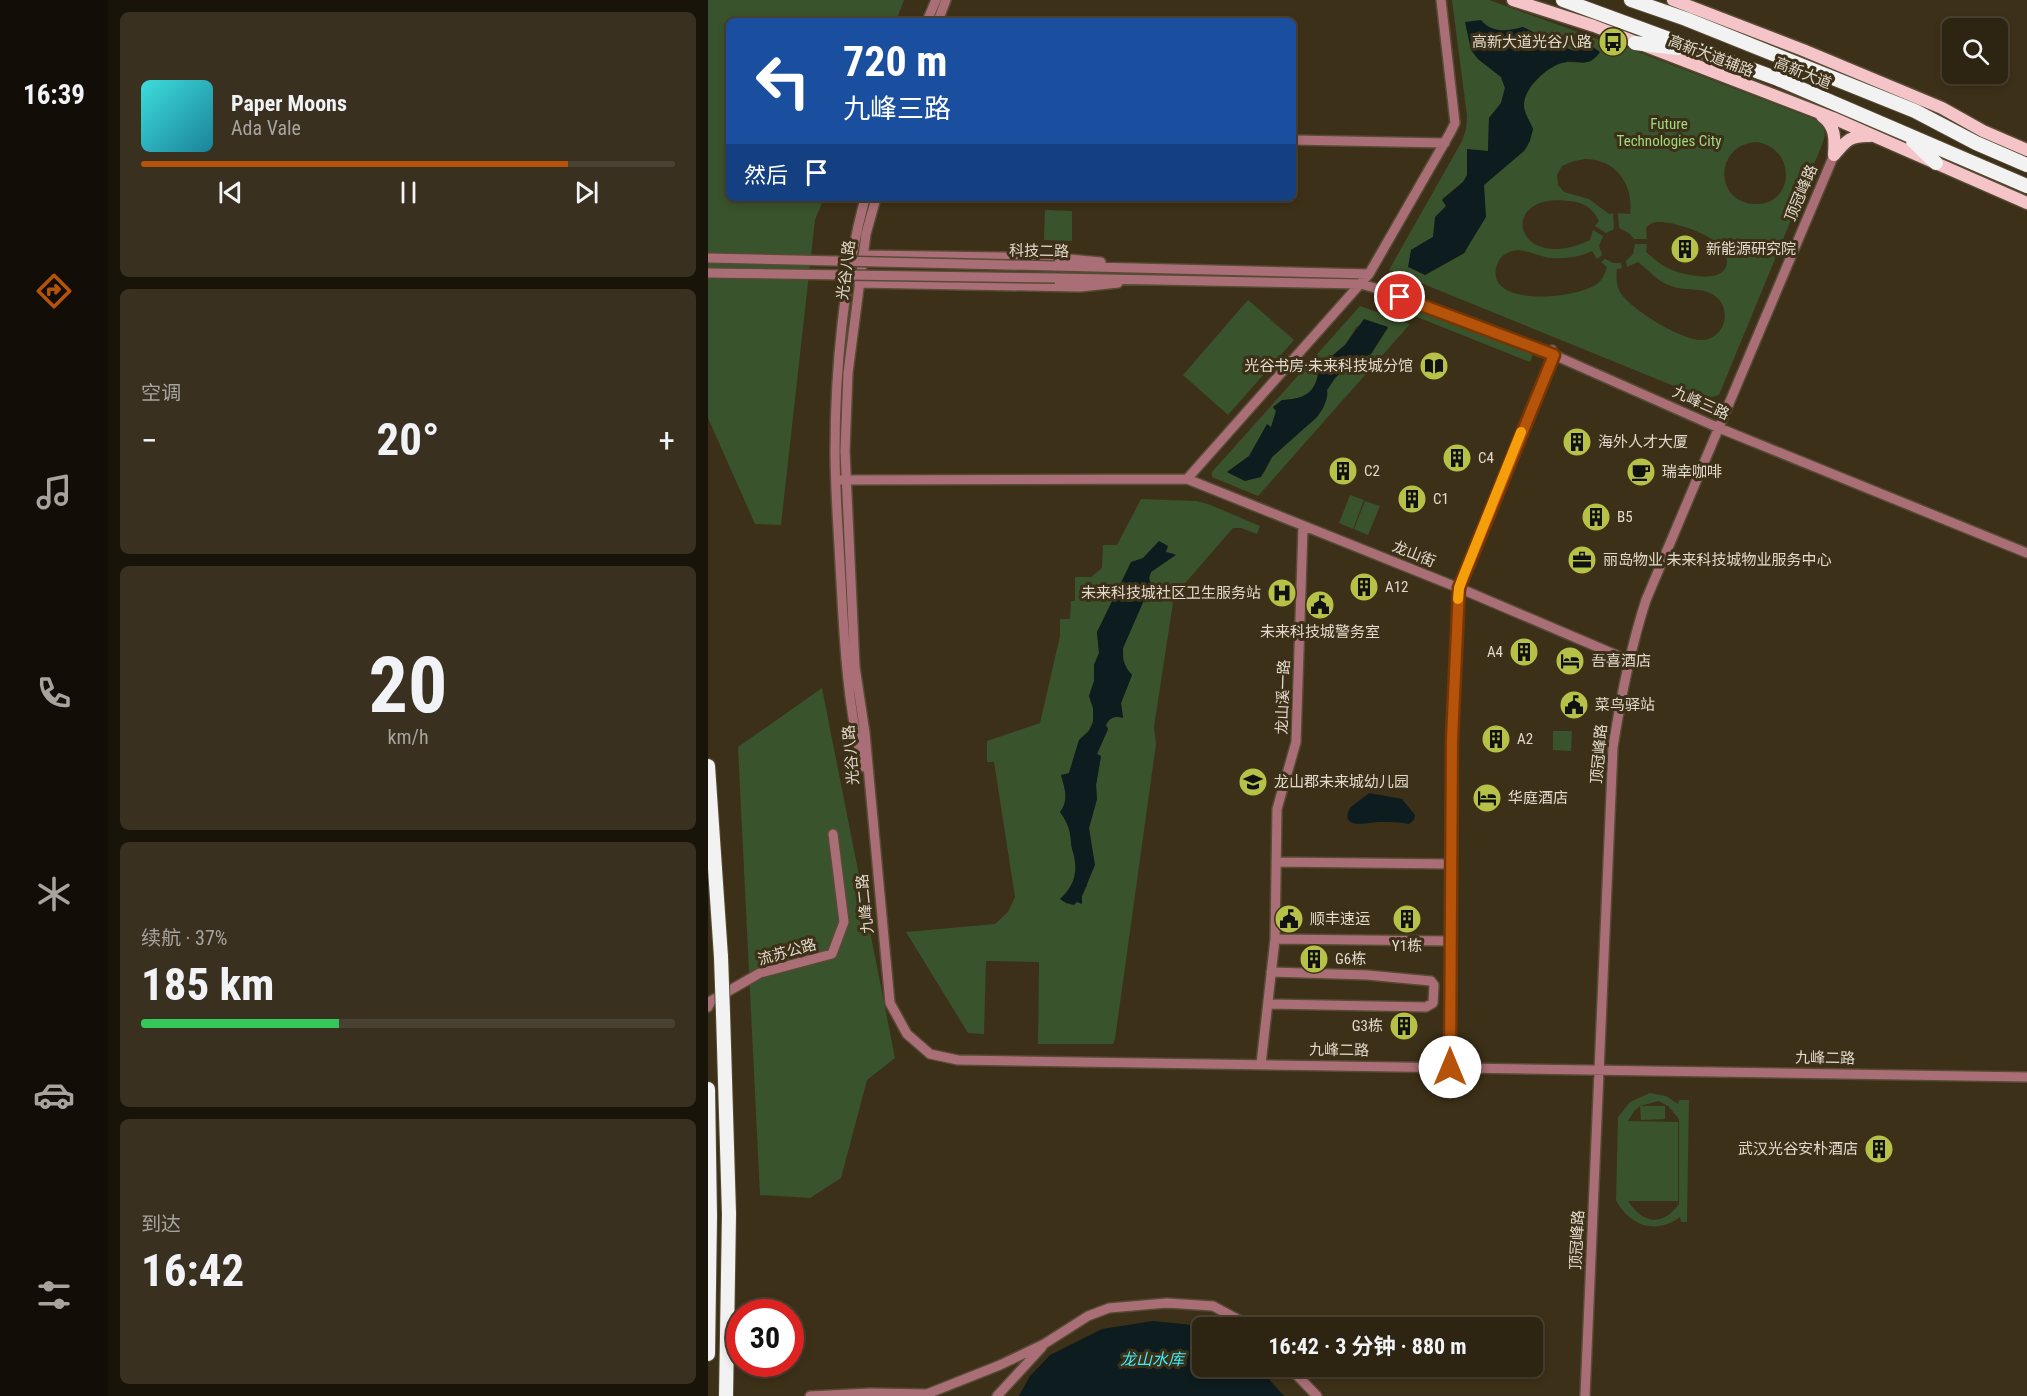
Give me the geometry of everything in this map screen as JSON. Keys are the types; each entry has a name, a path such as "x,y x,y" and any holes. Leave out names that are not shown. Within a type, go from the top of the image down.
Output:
{"highway":[{"name":"高新大道","path":"1563,0 1591,4 1699,50 1778,80 2027,186"},
{"name":"高新大道","path":"1631,0 1686,19 1892,101 1976,143 2027,165"},
{"path":"1635,43 1699,50"},
{"path":"1905,134 1936,163"},
{"path":"708,766 723,1013 729,1214 726,1396"},
{"path":"708,1089 710,1216 708,1354"}],"main road":[{"name":"高新大道辅路","path":"1513,0 1594,26 1858,128 2027,203"},
{"path":"1666,0 1686,19"},
{"path":"1673,0 1803,50 1942,108 1983,131 2027,150"},
{"path":"1892,101 1923,100"},
{"path":"1819,114 1828,121 1833,129 1834,155"},
{"path":"1834,155 1845,142 1853,137 1859,135 1874,137"}],"street":[{"path":"928,18 936,0"},
{"path":"939,18 946,0"},
{"path":"841,480 1187,479 1369,274 1445,143 1455,123 1441,0"},
{"path":"1296,140 1445,143"},
{"name":"顶冠峰路","path":"1585,1396 1613,747 1628,660 1646,600 1834,155"},
{"name":"光谷八路","path":"864,201 850,265 838,372 835,451 841,480 855,667 865,733 869,792"},
{"name":"光谷八路","path":"841,480 845,451 848,373 866,234 875,201"},
{"path":"863,255 1077,259 1132,268"},
{"name":"科技二路","path":"708,258 1369,274"},
{"name":"科技二路","path":"708,273 1361,284"},
{"path":"860,283 1080,287 1133,280"},
{"name":"九峰三路","path":"1361,284 1552,351 1719,428 2027,553"},
{"path":"1450,1067 1452,739 1459,588 1552,351"},
{"name":"龙山街","path":"1187,479 1459,588 1628,660"},
{"name":"龙山溪一路","path":"1262,1064 1275,939 1277,809 1296,742 1304,527"},
{"name":"九峰二路","path":"869,792 890,1003 907,1034 930,1054 958,1060 2027,1077"},
{"name":"流苏公路","path":"708,1007 711,1001 760,974 832,954 844,922 833,834"},
{"path":"1276,862 1451,864"},
{"path":"1275,939 1450,941"},
{"path":"1268,1004 1426,1007 1433,1003 1434,985 1431,981 1367,975 1271,972"},
{"path":"810,1396 870,1393 927,1394 1000,1365 1044,1344 1088,1316 1109,1308 1160,1303 1213,1306 1234,1317"},
{"path":"997,1396 1044,1344"},
{"path":"1299,1377 1317,1396"}],"green space":[{"path":"708,0 904,0 897,18 726,18 726,201 823,201 815,220 781,525 755,524 708,418"},
{"name":"Future Technologies City","path":"1452,0 1489,0 1625,47 1823,124 1825,135 1822,145 1719,395 1706,399 1389,270 1462,141 1467,116","holes":["1466,22 1507,32 1523,27 1574,51 1593,47 1585,63 1561,63 1536,80 1524,100 1524,107 1533,129 1527,147 1484,185 1484,199 1465,253 1425,275 1411,250 1433,237 1447,206 1442,199 1468,175 1467,150 1488,151 1489,118 1501,103 1505,88 1501,77 1478,59 1471,50","1756,142 1770,146 1779,154 1786,176 1784,187 1778,196 1768,202 1755,204 1742,201 1732,194 1726,185 1724,174 1726,163 1732,153 1742,145","1596,160 1614,169 1621,176 1629,193 1630,214 1618,213 1619,228 1629,233 1634,239 1647,239 1647,227 1655,222 1666,222 1697,231 1723,248 1727,265 1716,275 1688,275 1668,268 1646,252 1647,244 1635,244 1633,254 1626,261 1627,267 1638,262 1671,286 1705,291 1715,296 1721,302 1725,315 1724,323 1716,335 1702,340 1693,339 1670,330 1645,315 1620,292 1617,269 1622,268 1621,263 1613,263 1605,259 1601,262 1607,267 1600,281 1588,289 1573,293 1555,296 1520,295 1506,289 1497,281 1496,268 1499,261 1501,257 1512,251 1518,250 1552,258 1572,257 1592,251 1597,259 1602,255 1599,246 1603,236 1593,230 1590,240 1565,248 1545,248 1531,241 1524,231 1523,219 1531,208 1546,202 1569,201 1583,204 1591,209 1599,221 1595,226 1606,233 1614,229 1613,213 1609,214 1589,199 1564,192 1558,185 1557,175 1562,166 1574,161"]},
{"path":"1045,210 1072,211 1072,241 1044,240"},
{"path":"1379,296 1402,301 1533,354 1530,362 1377,301"},
{"path":"1248,300 1294,340 1228,415 1183,375"},
{"path":"1360,306 1410,324 1258,496 1212,477 1212,472","holes":["1357,326 1388,328 1371,354 1351,363 1335,378 1327,390 1323,409 1272,457 1264,473 1245,481 1227,472 1250,456 1267,425 1271,428 1276,411 1274,408 1282,400 1304,396 1313,388 1319,367 1345,345"]},
{"path":"1350,495 1364,500 1353,529 1339,523"},
{"path":"1141,499 1196,501 1260,526 1257,534 1241,528 1233,528 1174,596 1154,727 1156,744 1113,1044 1038,1044 1039,962 986,961 984,1034 968,1033 906,932 995,924 1008,912 1015,897 994,762 987,762 987,741 1040,723 1060,636 1060,619 1070,619 1071,601 1075,601 1075,577 1091,577 1102,568 1103,545 1117,545","holes":["1166,552 1175,554 1151,572 1149,578 1151,584 1123,648 1124,663 1132,675 1121,703 1123,717 1109,720 1106,725 1108,729 1097,754 1101,756 1096,785 1097,799 1089,828 1091,843 1087,886 1081,904 1067,892 1076,871 1069,828 1060,812 1065,803 1065,790 1061,776 1069,773 1079,740 1093,722 1093,708 1089,696 1094,681 1094,665 1099,653 1097,632"]},
{"path":"1365,501 1380,506 1368,535 1354,529"},
{"path":"822,688 895,1058 867,1080 841,1178 810,1198 760,1195 738,747"},
{"path":"1553,731 1572,731 1571,751 1553,750"},
{"path":"1650,1093 1666,1096 1678,1104 1679,1100 1689,1100 1687,1222 1681,1222 1680,1217 1662,1226 1644,1225 1628,1216 1616,1200 1618,1117 1630,1102","holes":["1659,1101 1668,1106 1679,1119 1679,1204 1666,1216 1653,1220 1640,1214 1628,1201 1678,1201 1678,1122 1628,1121 1640,1106"]},
{"path":"1640,1106 1665,1106 1665,1119 1641,1120"}],"water":[{"path":"1481,20 1490,28 1495,29 1523,27 1574,51 1593,47 1600,52 1591,61 1556,65 1536,80 1524,100 1526,115 1533,129 1530,141 1524,151 1484,185 1486,217 1464,253 1425,275 1408,267 1411,250 1433,237 1435,217 1446,206 1442,200 1463,182 1467,175 1467,149 1488,151 1489,118 1501,103 1505,88 1501,77 1478,59 1471,50 1465,22"},
{"path":"1364,319 1388,327 1371,354 1351,363 1335,378 1327,390 1326,401 1317,417 1272,457 1261,477 1245,481 1227,472 1249,456 1267,424 1271,427 1276,411 1273,407 1282,400 1298,398 1309,392 1316,383 1319,367 1345,345"},
{"path":"1159,541 1168,546 1166,552 1176,555 1151,572 1149,578 1151,584 1123,648 1123,660 1132,675 1121,703 1123,718 1109,720 1106,725 1108,729 1097,754 1101,756 1096,785 1097,799 1089,828 1095,865 1082,896 1082,904 1077,902 1074,905 1060,899 1071,885 1075,874 1069,830 1060,812 1065,803 1065,790 1061,775 1069,773 1079,740 1089,731 1093,722 1093,708 1089,696 1094,681 1094,665 1099,653 1097,632 1131,562 1143,558"},
{"path":"1369,793 1402,799 1415,815 1414,820 1409,824 1352,823 1348,820 1350,808"},
{"name":"龙山水库","path":"1153,1321 1192,1325 1192,1377 1267,1377 1284,1396 1019,1396 1030,1376 1050,1355 1102,1329"}],"slow traffic":[{"path":"1458,599 1463,577 1521,432"}],"place":[{"name":"高新大道光谷八路","path":"1613,42"},
{"name":"新能源研究院","path":"1685,249"},
{"name":"光谷书房·未来科技城分馆","path":"1434,366"},
{"name":"海外人才大厦","path":"1577,442"},
{"name":"C4","path":"1457,458"},
{"name":"C2","path":"1343,471"},
{"name":"瑞幸咖啡","path":"1641,472"},
{"name":"C1","path":"1412,499"},
{"name":"B5","path":"1596,517"},
{"name":"丽岛物业 未来科技城物业服务中心","path":"1582,560"},
{"name":"A12","path":"1364,587"},
{"name":"未来科技城社区卫生服务站","path":"1282,593"},
{"name":"未来科技城警务室","path":"1320,605"},
{"name":"A4","path":"1524,652"},
{"name":"吾喜酒店","path":"1570,661"},
{"name":"菜鸟驿站","path":"1574,705"},
{"name":"A2","path":"1496,739"},
{"name":"龙山郡未来城幼儿园","path":"1253,782"},
{"name":"华庭酒店","path":"1487,798"},
{"name":"顺丰速运","path":"1289,919"},
{"name":"Y1栋","path":"1407,919"},
{"name":"G6栋","path":"1314,959"},
{"name":"G3栋","path":"1404,1026"},
{"name":"武汉光谷安朴酒店","path":"1879,1149"}],"route":[{"path":"1400,297 1554,355 1459,588 1452,739 1450,1067"}]}
